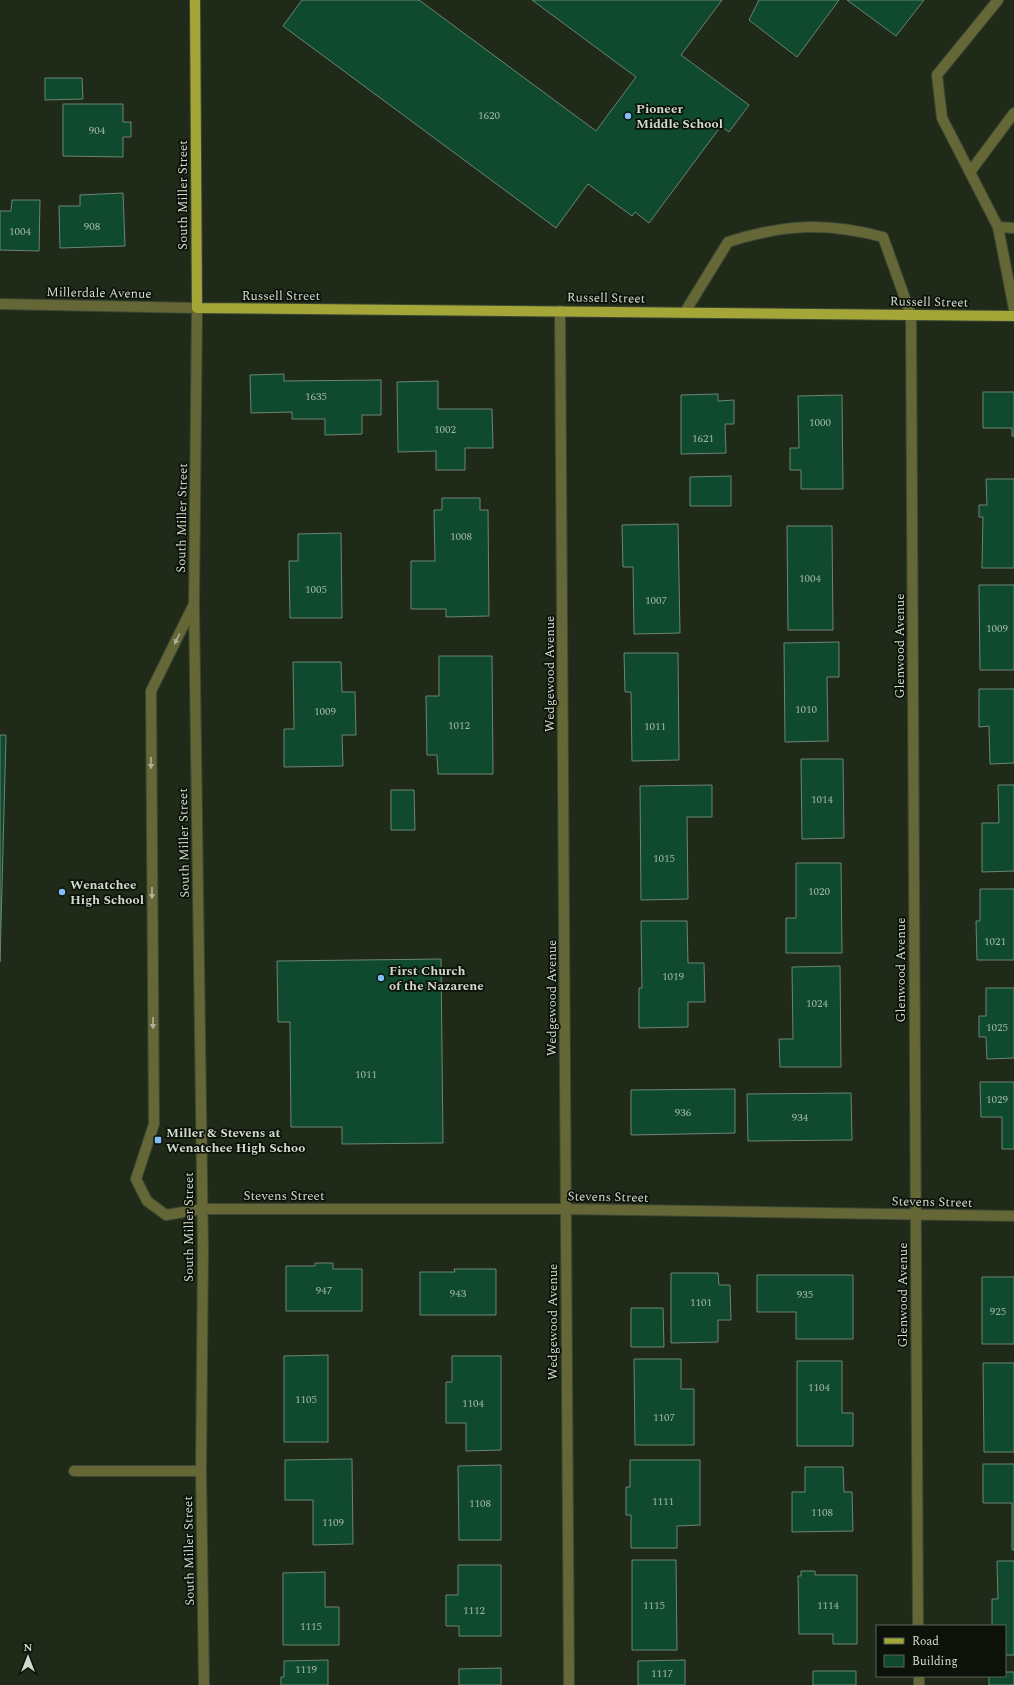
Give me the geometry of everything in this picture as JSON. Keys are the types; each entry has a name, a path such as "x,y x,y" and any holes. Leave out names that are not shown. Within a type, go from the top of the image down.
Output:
{"main road":[{"name":"South Miller Street","path":"196,0 197,308"},
{"name":"Russell Street","path":"197,308 1014,316"}],"street":[{"path":"998,0 937,75 942,118 998,227 1014,309"},
{"path":"970,172 1014,113"},
{"path":"684,312 728,242 759,232 792,227 823,227 853,230 883,237 912,315"},
{"path":"998,227 1014,228"},
{"name":"Millerdale Avenue","path":"0,304 197,308"},
{"name":"South Miller Street","path":"197,308 194,604 202,1209 201,1471 204,1685"},
{"name":"Wedgewood Avenue","path":"560,311 569,1685"},
{"name":"Glenwood Avenue","path":"912,315 918,1625"},
{"name":"Stevens Street","path":"194,604 150,691 154,1124 136,1179 147,1200 166,1215 202,1209 566,1209 1014,1216"},
{"path":"74,1471 201,1471"}],"building":[{"path":"302,0 419,0 596,131 636,77 532,0 722,0 681,55 749,105 729,132 721,126 649,223 635,212 632,216 588,184 556,228 283,26"},
{"path":"759,0 839,0 797,57 749,20"},
{"path":"847,0 924,0 896,36"},
{"path":"45,78 82,78 83,99 45,100"},
{"path":"63,104 123,104 123,122 131,122 131,137 123,137 123,157 63,156"},
{"path":"123,193 125,246 60,248 59,206 80,206 80,195"},
{"path":"12,200 40,200 39,251 0,250 0,211 11,211"},
{"path":"284,374 284,381 381,380 381,415 362,415 362,434 325,435 325,419 292,419 292,412 251,413 250,375"},
{"path":"438,381 438,409 492,409 493,448 465,448 465,470 436,470 436,451 398,452 397,382"},
{"path":"983,392 1014,392 1014,436 1012,436 1012,428 983,428"},
{"path":"718,394 718,401 734,400 734,424 725,424 726,453 681,454 681,395"},
{"path":"842,395 843,489 801,489 801,470 790,470 790,448 799,448 798,396"},
{"path":"731,476 731,506 690,506 690,477"},
{"path":"986,479 1014,479 1014,568 982,568 983,517 979,517 979,505 987,505"},
{"path":"442,498 480,498 480,510 488,510 489,616 446,617 446,609 411,609 411,561 435,561 434,510 442,510"},
{"path":"678,524 680,633 634,634 633,567 623,567 622,525"},
{"path":"787,526 832,526 833,630 788,630"},
{"path":"341,533 342,618 290,618 289,561 298,561 298,534"},
{"path":"979,585 1014,585 1014,670 980,670"},
{"path":"839,642 839,677 827,677 828,741 785,742 784,643"},
{"path":"624,653 678,653 679,760 632,761 631,692 625,692"},
{"path":"439,656 492,656 493,774 438,774 437,755 427,755 426,696 439,696"},
{"path":"293,662 341,662 342,692 355,692 356,735 342,735 343,766 284,767 284,729 294,729"},
{"path":"979,689 1014,689 1014,763 990,764 989,726 979,727"},
{"path":"0,735 6,735 0,962"},
{"path":"801,759 843,759 844,838 802,839"},
{"path":"712,785 712,817 687,817 688,899 641,900 640,786"},
{"path":"998,785 1014,785 1014,871 982,872 982,823 999,823"},
{"path":"391,790 414,790 415,830 391,830"},
{"path":"796,863 841,863 842,953 786,953 786,918 796,918"},
{"path":"980,889 1014,889 1014,960 977,960 976,921 980,921"},
{"path":"641,921 687,921 688,963 704,963 705,1002 688,1002 688,1027 639,1028 639,988 642,988"},
{"path":"441,959 443,1143 342,1144 342,1127 291,1127 290,1022 278,1022 277,961"},
{"path":"840,966 841,1067 780,1067 779,1039 793,1039 792,967"},
{"path":"986,988 1014,988 1014,1058 987,1059 986,1037 979,1037 979,1016 986,1016"},
{"path":"980,1082 1014,1082 1014,1149 1002,1149 1002,1117 981,1117"},
{"path":"735,1089 735,1133 631,1135 631,1090"},
{"path":"851,1093 852,1140 748,1141 747,1094"},
{"path":"315,1263 333,1263 333,1269 362,1269 362,1311 286,1311 286,1266 315,1266"},
{"path":"454,1269 496,1269 496,1315 420,1315 420,1272 455,1272"},
{"path":"671,1273 718,1273 719,1285 730,1285 731,1320 718,1320 718,1342 671,1343"},
{"path":"757,1275 853,1275 853,1339 796,1339 796,1312 757,1312"},
{"path":"982,1277 1014,1277 1014,1344 982,1344"},
{"path":"631,1308 663,1308 664,1347 631,1347"},
{"path":"328,1355 328,1442 284,1442 284,1356"},
{"path":"452,1356 501,1356 501,1450 466,1451 466,1423 446,1423 446,1382 452,1382"},
{"path":"634,1359 681,1359 681,1389 694,1389 694,1445 635,1445"},
{"path":"797,1361 842,1361 842,1413 853,1413 853,1446 797,1446"},
{"path":"983,1363 1014,1363 1014,1452 984,1452"},
{"path":"352,1459 353,1544 313,1545 313,1500 285,1500 285,1460"},
{"path":"630,1460 700,1460 700,1525 677,1526 677,1548 631,1548 631,1515 626,1515 626,1487 630,1487"},
{"path":"983,1464 1014,1464 1014,1550 1012,1550 1012,1503 983,1503"},
{"path":"501,1465 501,1540 459,1540 458,1466"},
{"path":"805,1467 843,1467 844,1492 852,1492 853,1531 792,1532 792,1492 805,1492"},
{"path":"632,1560 676,1560 677,1650 632,1650"},
{"path":"997,1561 1014,1561 1014,1655 1006,1655 1006,1625 992,1625 992,1599 998,1599"},
{"path":"458,1565 501,1565 501,1636 459,1636 459,1626 446,1626 446,1595 458,1595"},
{"path":"801,1571 815,1571 815,1575 857,1575 857,1644 833,1644 833,1634 799,1634 798,1576 801,1576"},
{"path":"325,1572 325,1607 339,1607 339,1645 283,1645 283,1573"},
{"path":"328,1660 328,1685 281,1685 281,1677 284,1677 284,1661"},
{"path":"685,1660 685,1685 638,1685 638,1661"},
{"path":"501,1668 501,1685 459,1685 459,1669"},
{"path":"813,1671 856,1671 856,1685 813,1685"},
{"path":"1006,1672 1014,1672 1014,1685 989,1685 989,1677 1006,1677"}],"place":[{"name":"Pioneer Middle School","path":"628,116"},
{"name":"Wenatchee High School","path":"62,892"},
{"name":"First Church of the Nazarene","path":"381,978"},
{"name":"Miller & Stevens at Wenatchee High Schoo","path":"158,1140"}]}
